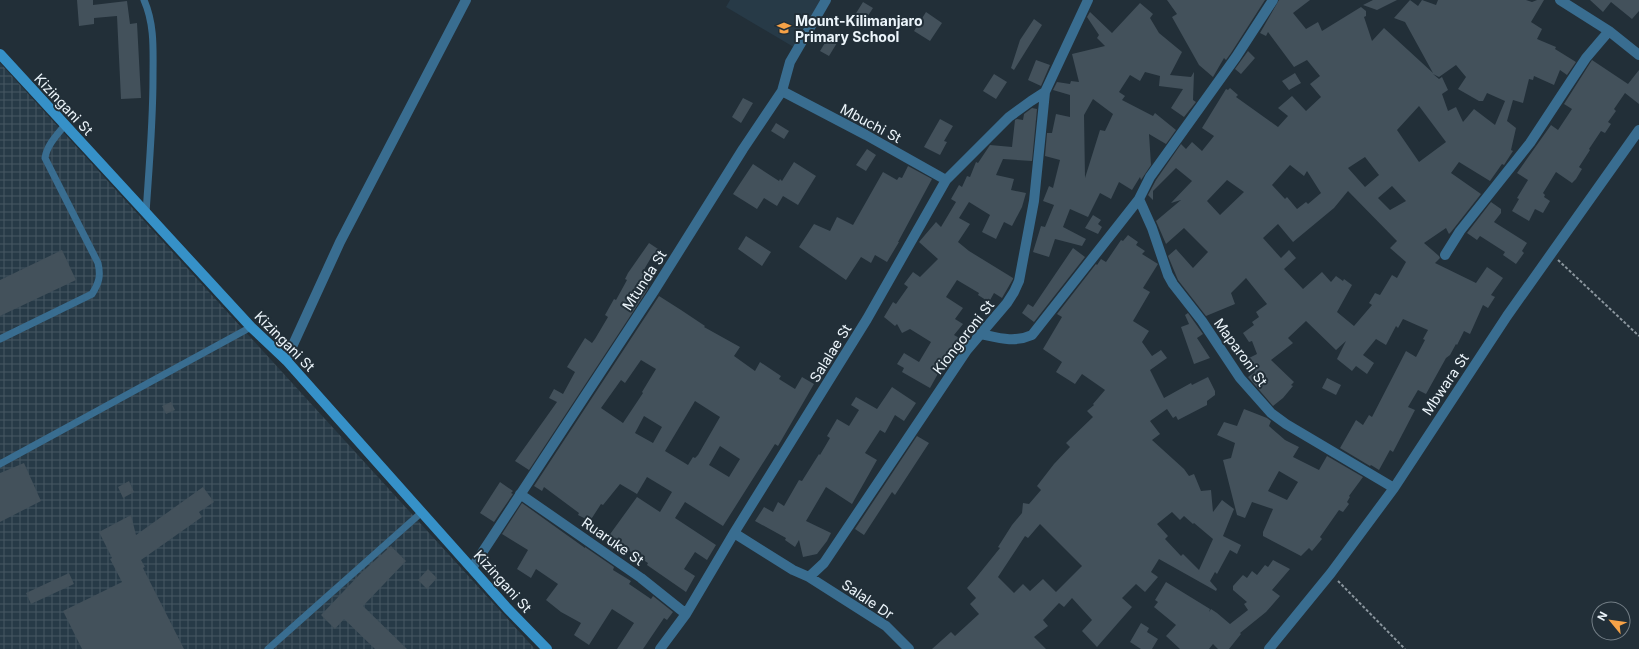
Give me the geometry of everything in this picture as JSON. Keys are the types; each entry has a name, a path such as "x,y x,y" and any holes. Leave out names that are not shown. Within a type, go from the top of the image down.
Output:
{"street":[{"path":"286,360 340,242 466,0"},
{"name":"Mtunda St","path":"472,568 654,291 743,149 782,91 790,62 826,0"},
{"name":"Kiongoroni St","path":"809,577 824,563 967,350 1007,303 1019,280 1034,201 1045,92 1088,0"},
{"path":"981,334 1014,340 1023,339 1032,335 1139,199 1150,178 1236,57 1274,0"},
{"path":"1560,0 1609,31 1639,54"},
{"path":"1445,255 1460,230 1530,143 1586,58 1609,31"},
{"name":"Kizingani St","path":"0,54 251,327 286,360 472,568 547,649"},
{"name":"Mbuchi St","path":"782,91 866,135 946,180"},
{"name":"Salalae St","path":"660,649 686,614 734,533 867,319 946,180 1009,117 1031,100 1045,92"},
{"name":"Mbwara St","path":"1269,649 1331,573 1394,488 1502,323 1639,130"},
{"name":"Maparoni St","path":"1139,199 1152,228 1168,276 1202,321 1240,378 1271,413 1286,424 1394,488"},
{"name":"Ruaruke St","path":"520,494 641,578 686,614"},
{"path":"734,533 793,570 809,577"},
{"name":"Salale Dr","path":"809,577 886,626 909,649"}],"lane":[{"path":"144,0 149,13 153,37 153,112 146,213"},
{"path":"0,339 92,294 99,284 100,273 98,263 45,158 46,151 50,144 65,125"},
{"path":"0,464 251,327"},
{"path":"268,649 422,512"}],"path":[{"path":"1552,254 1639,336"},
{"path":"1331,573 1405,649"}],"shaded area":[{"name":"Mount-Kilimanjaro Primary School","path":"730,0 822,0 797,49 726,7"},
{"path":"0,63 535,649 0,649"}],"building":[{"path":"77,0 93,0 93,5 127,1 130,24 137,23 141,98 121,99 117,16 94,18 94,24 79,26"},
{"path":"1167,0 1265,0 1231,53 1226,60 1224,58 1213,77 1199,65 1172,17 1177,14"},
{"path":"1279,0 1310,0 1293,13 1306,29 1318,22 1322,31 1361,7 1366,11 1366,16 1364,17 1372,41 1384,28 1433,73 1405,22 1394,18 1410,0 1418,6 1422,0 1436,5 1438,0 1526,0 1532,2 1544,0 1531,22 1542,29 1537,39 1556,47 1555,49 1576,62 1567,75 1560,70 1554,85 1534,76 1533,80 1529,79 1523,103 1513,100 1507,121 1516,128 1511,150 1513,151 1504,165 1502,164 1490,181 1459,162 1451,173 1481,194 1449,234 1446,228 1424,243 1439,256 1440,258 1435,263 1476,283 1487,267 1503,278 1491,295 1495,297 1488,308 1483,305 1470,334 1464,331 1457,345 1456,344 1450,355 1446,358 1426,394 1418,390 1408,407 1415,410 1393,452 1390,450 1379,470 1340,448 1356,420 1363,425 1369,415 1372,417 1406,351 1416,357 1425,340 1423,339 1428,330 1403,319 1398,328 1396,326 1386,345 1376,339 1363,355 1374,363 1367,374 1356,366 1352,371 1337,359 1346,341 1336,350 1306,321 1288,338 1293,343 1271,360 1294,382 1291,385 1293,386 1283,398 1273,406 1248,377 1255,372 1245,360 1257,354 1252,341 1249,342 1243,333 1254,325 1252,322 1259,317 1256,312 1267,304 1246,278 1231,293 1235,304 1206,316 1178,280 1168,256 1176,249 1193,268 1208,252 1184,228 1166,244 1156,221 1181,200 1171,203 1192,181 1176,168 1153,191 1153,200 1148,195 1156,180 1181,144 1186,149 1192,142 1202,151 1214,136 1202,128 1226,89 1228,90 1230,88 1238,95 1236,97 1278,127 1288,116 1278,108 1292,96 1306,111 1321,97 1310,84 1320,76 1307,60 1294,67 1268,32 1266,36 1260,33","holes":["1456,65 1466,77 1458,89 1479,101 1483,101 1487,93 1505,101 1495,125 1474,109 1463,122 1456,107 1448,111 1442,94 1448,90 1442,77 1439,79 1433,74 1439,77","1419,106 1446,142 1419,162 1397,130","1365,157 1379,175 1365,187 1348,168","1290,165 1304,176 1307,171 1321,193 1308,204 1306,202 1297,209 1287,197 1285,199 1272,185","1227,180 1244,192 1220,215 1207,201","1392,186 1406,201 1390,210 1378,198","1348,191 1397,241 1390,248 1406,262 1397,278 1392,275 1380,295 1375,293 1369,303 1372,305 1354,326 1337,312 1352,285 1344,279 1343,281 1336,276 1331,282 1322,272 1303,289 1284,269 1296,258 1289,250 1281,258 1263,238 1278,224 1293,242 1334,208"]},
{"path":"1373,0 1397,0 1377,10 1363,5"},
{"path":"1590,0 1639,0 1639,11 1632,19 1611,2 1603,12"},
{"path":"863,2 873,8 860,28 850,23"},
{"path":"1140,3 1153,14 1150,18 1159,33 1182,52 1170,75 1191,77 1194,72 1193,100 1196,102 1184,117 1171,108 1183,89 1159,86 1160,76 1145,72 1140,81 1130,75 1119,92 1125,96 1122,100 1153,116 1155,113 1176,130 1166,144 1149,134 1151,165 1141,180 1140,177 1132,190 1119,182 1111,199 1100,193 1088,217 1070,209 1063,227 1086,239 1082,246 1055,239 1049,257 1033,252 1041,226 1045,227 1054,205 1043,201 1049,186 1053,188 1060,160 1045,156 1047,133 1052,133 1056,114 1070,117 1070,95 1053,90 1057,82 1070,84 1071,81 1079,82 1072,54 1105,46 1097,38 1099,35 1087,17 1090,12 1112,33","holes":["1093,99 1113,114 1105,131 1100,130 1085,178 1084,115"]},
{"path":"926,12 942,23 930,41 914,31"},
{"path":"1034,19 1042,25 1014,70 1011,68 1020,40"},
{"path":"831,33 840,38 829,56 820,51"},
{"path":"1248,51 1255,58 1241,74 1235,69"},
{"path":"1036,60 1050,65 1041,86 1028,80"},
{"path":"1592,60 1628,84 1639,70 1639,104 1625,93 1614,109 1616,111 1608,122 1611,124 1605,133 1601,131 1589,149 1590,150 1579,167 1582,169 1576,179 1572,183 1556,172 1543,193 1545,195 1544,197 1550,201 1543,213 1535,209 1529,221 1512,211 1519,199 1517,198 1528,180 1517,173 1551,125 1558,130 1572,109 1564,104"},
{"path":"1295,73 1301,83 1289,90 1282,81"},
{"path":"994,74 1007,82 996,99 983,91"},
{"path":"743,98 753,103 741,123 732,117"},
{"path":"1032,108 1037,109 1032,161 1003,159 996,175 1014,179 1011,190 1026,193 1022,207 1012,226 1004,222 996,239 982,232 990,215 969,202 959,218 970,224 958,242 969,251 1013,279 1002,298 994,293 989,302 978,295 979,293 957,280 946,297 963,308 955,319 963,324 954,335 961,339 937,369 940,370 930,388 902,372 904,368 897,364 904,353 919,362 931,342 910,329 902,333 897,324 895,326 884,317 893,302 896,304 908,287 904,284 913,272 920,277 938,259 919,242 936,222 941,227 956,202 951,199 959,185 962,187 967,176 970,177 976,162 978,163 990,145 1012,147 1015,120 1023,120 1024,114"},
{"path":"940,119 953,126 944,141 947,142 940,155 924,147"},
{"path":"776,123 789,131 784,139 771,131"},
{"path":"867,149 876,155 866,171 856,165"},
{"path":"794,162 816,176 798,205 783,196 777,206 764,198 757,209 733,194 753,164 779,181 780,179 782,181"},
{"path":"908,166 932,179 887,262 875,255 871,263 861,257 846,280 799,247 814,224 830,231 837,217 853,225 883,172 897,180 899,177 902,178"},
{"path":"1491,202 1501,209 1501,213 1494,222 1527,243 1522,251 1524,253 1516,264 1503,255 1505,252 1480,236 1477,240 1467,233"},
{"path":"1093,215 1101,220 1098,224 1102,227 1098,234 1085,228"},
{"path":"1128,235 1138,242 1136,245 1145,251 1142,254 1158,264 1143,288 1150,292 1133,321 1149,331 1142,342 1152,356 1161,350 1167,358 1150,370 1164,398 1191,383 1192,385 1208,377 1215,391 1215,395 1207,401 1207,405 1178,420 1176,416 1173,418 1167,409 1150,421 1160,434 1152,440 1184,469 1189,476 1194,474 1201,491 1211,490 1213,512 1222,500 1234,509 1223,536 1241,545 1237,554 1230,550 1217,574 1215,572 1210,581 1217,589 1216,591 1159,559 1151,572 1158,577 1145,592 1136,584 1122,598 1132,607 1097,647 1082,631 1092,620 1072,598 1064,607 1059,603 1043,620 1048,626 1034,637 1046,649 932,649 951,632 955,636 979,614 970,604 976,598 967,588 1000,548 998,547 1012,525 1022,513 1023,503 1029,504 1041,490 1037,486 1054,464 1070,447 1066,443 1093,417 1087,411 1094,405 1093,404 1105,390 1082,374 1075,384 1056,372 1062,362 1043,349 1062,317 1057,314 1096,264 1097,265 1101,259 1106,262 1121,240 1123,241","holes":["1172,512 1180,520 1184,516 1213,539 1199,570 1183,554 1181,556 1165,539 1168,536 1157,524","1040,524 1082,566 1056,592 1043,579 1030,591 1023,584 1014,593 998,577 1025,536 1028,538"]},
{"path":"746,236 771,252 762,266 738,249"},
{"path":"649,243 661,251 656,259 652,256 642,273 650,277 646,285 648,289 529,470 515,461 557,402 549,398 554,389 563,394 575,372 567,367 585,338 592,343 595,339 608,317 605,315 614,299 616,300 627,280 625,279 628,273"},
{"path":"1073,248 1085,257 1034,322 1022,313 1028,304 1033,307"},
{"path":"62,250 76,280 0,316 0,280"},
{"path":"659,296 705,326 704,327 740,347 734,356 755,371 760,362 781,376 779,379 795,389 802,377 814,384 778,446 775,444 723,526 685,502 675,518 716,545 707,560 695,552 684,569 695,576 686,592 647,565 648,563 608,537 637,497 660,512 672,492 647,477 637,494 620,484 603,505 601,504 590,521 578,515 579,513 544,487 542,491 534,486","holes":["641,360 656,369 642,392 643,393 623,423 601,408 621,380 625,383","695,401 720,417 698,455 695,458 693,457 688,465 665,451","644,416 662,427 653,443 635,433","720,446 740,459 729,477 709,465"]},
{"path":"1188,313 1203,334 1197,338 1210,358 1194,364 1181,327 1189,324 1185,315"},
{"path":"1327,378 1341,385 1336,395 1322,388"},
{"path":"892,387 916,403 904,421 895,415 885,433 880,430 865,453 877,460 852,504 826,487 806,521 831,533 817,554 803,557 799,540 795,547 785,540 786,538 755,521 764,507 773,512 778,502 784,506 799,480 802,481 819,454 820,455 830,438 827,436 837,419 849,426 859,410 851,405 856,397 877,409"},
{"path":"171,402 175,410 166,414 162,406"},
{"path":"1244,409 1267,418 1271,421 1269,426 1285,440 1299,447 1293,457 1319,470 1327,456 1363,477 1349,496 1350,497 1347,502 1349,504 1343,512 1339,510 1320,537 1322,539 1312,551 1309,548 1301,556 1263,536 1263,532 1273,509 1252,502 1245,518 1237,515 1223,460 1231,458 1235,443 1217,435 1224,422 1237,426","holes":["1279,471 1298,482 1287,500 1268,491"]},
{"path":"917,436 929,443 895,495 892,492 864,535 855,529"},
{"path":"24,463 41,501 0,522 0,473"},
{"path":"129,481 134,492 123,498 118,487"},
{"path":"500,482 513,491 511,493 513,494 494,522 480,513"},
{"path":"203,487 214,502 199,512 202,517 141,560 145,567 143,568 184,649 82,649 63,611 122,582 110,559 112,558 99,532 131,515 136,535"},
{"path":"522,503 614,567 613,570 631,581 629,584 651,599 653,596 673,612 667,620 664,618 643,649 617,649 634,623 612,609 589,645 574,635 581,623 561,612 546,600 558,584 536,569 531,578 517,569 528,550 502,534"},
{"path":"391,546 406,561 363,606 407,649 375,649 344,619 335,629 321,615 360,574"},
{"path":"1273,560 1290,569 1272,590 1280,596 1266,612 1240,633 1241,634 1229,649 1218,649 1213,644 1209,649 1180,649 1166,636 1176,625 1154,607 1158,602 1155,600 1166,582 1210,609 1209,612 1211,609 1230,624 1248,610 1244,604 1247,602 1233,590 1233,586 1243,575 1247,578 1252,571 1257,575 1265,565 1268,567"},
{"path":"428,569 437,578 427,589 418,580"},
{"path":"69,573 74,584 31,604 26,593"},
{"path":"1141,623 1149,628 1147,632 1158,639 1152,649 1141,649 1130,642"}],"place":[{"name":"Mount-Kilimanjaro Primary School","path":"784,28"}]}
